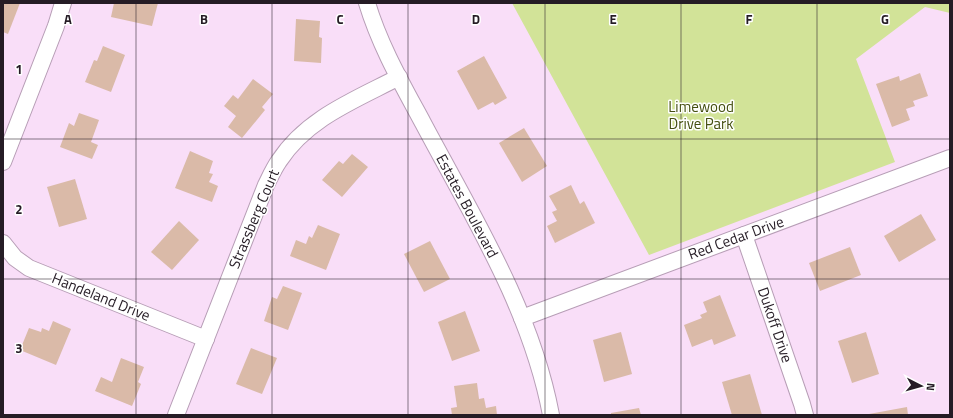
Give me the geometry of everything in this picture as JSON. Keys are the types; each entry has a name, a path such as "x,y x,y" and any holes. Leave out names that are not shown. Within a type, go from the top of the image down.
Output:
{"street":[{"path":"3,162 56,26 63,3"},
{"name":"Estates Boulevard","path":"367,3 386,52 500,266 522,318 537,360 551,415"},
{"name":"Strassberg Court","path":"176,415 266,185 278,161 293,142 309,127 328,113 399,77"},
{"name":"Red Cedar Drive","path":"522,318 950,158"},
{"name":"Dukoff Drive","path":"744,235 800,396 805,415"},
{"name":"Handeland Drive","path":"3,243 15,258 29,268 206,339"}],"green space":[{"name":"Limewood Drive Park","path":"512,3 950,3 950,13 925,7 856,59 895,162 649,255"}],"building":[{"path":"3,3 20,3 8,34 3,32"},
{"path":"114,3 158,3 152,26 111,17"},
{"path":"296,19 320,21 319,37 322,38 321,63 294,61"},
{"path":"103,46 125,55 111,92 85,82 94,60 97,61"},
{"path":"484,56 507,98 495,105 493,102 478,110 457,71"},
{"path":"920,73 928,96 913,101 915,106 906,109 910,120 892,127 876,84 899,76 900,81"},
{"path":"253,79 273,94 262,107 265,110 242,138 228,127 236,116 224,106 233,95 238,99"},
{"path":"79,113 99,120 91,142 98,145 92,159 60,147 69,123 74,126"},
{"path":"524,128 547,166 522,182 499,143"},
{"path":"190,151 213,161 209,173 213,174 209,182 218,186 212,202 175,188"},
{"path":"352,154 368,167 342,197 322,180 339,161 343,164"},
{"path":"75,179 87,219 59,227 47,187"},
{"path":"571,185 580,204 584,201 595,223 555,243 547,226 557,221 552,212 557,210 549,196"},
{"path":"921,214 936,240 899,262 884,236"},
{"path":"179,221 199,240 172,270 151,252"},
{"path":"318,225 340,234 326,270 290,256 296,240 306,244 309,236 312,238"},
{"path":"430,241 450,279 424,292 404,254"},
{"path":"850,247 861,275 820,291 809,263"},
{"path":"283,286 302,293 288,330 264,321 272,297 277,299"},
{"path":"720,295 736,336 714,345 712,339 692,347 684,325 702,318 700,315 707,312 703,302"},
{"path":"465,311 480,351 452,361 438,322"},
{"path":"53,321 71,329 56,365 20,350 29,328 41,332 42,328 49,331"},
{"path":"621,332 632,374 604,382 593,340"},
{"path":"866,332 879,374 852,383 838,341"},
{"path":"251,348 277,358 262,394 236,384"},
{"path":"121,358 144,367 138,382 141,384 132,406 95,391 101,377 112,382"},
{"path":"750,374 762,415 732,415 722,382"},
{"path":"477,383 479,399 484,398 486,408 496,406 497,415 452,415 451,408 457,407 454,386"},
{"path":"907,407 908,415 869,415 869,414"},
{"path":"639,408 641,415 611,415 611,413"}]}
